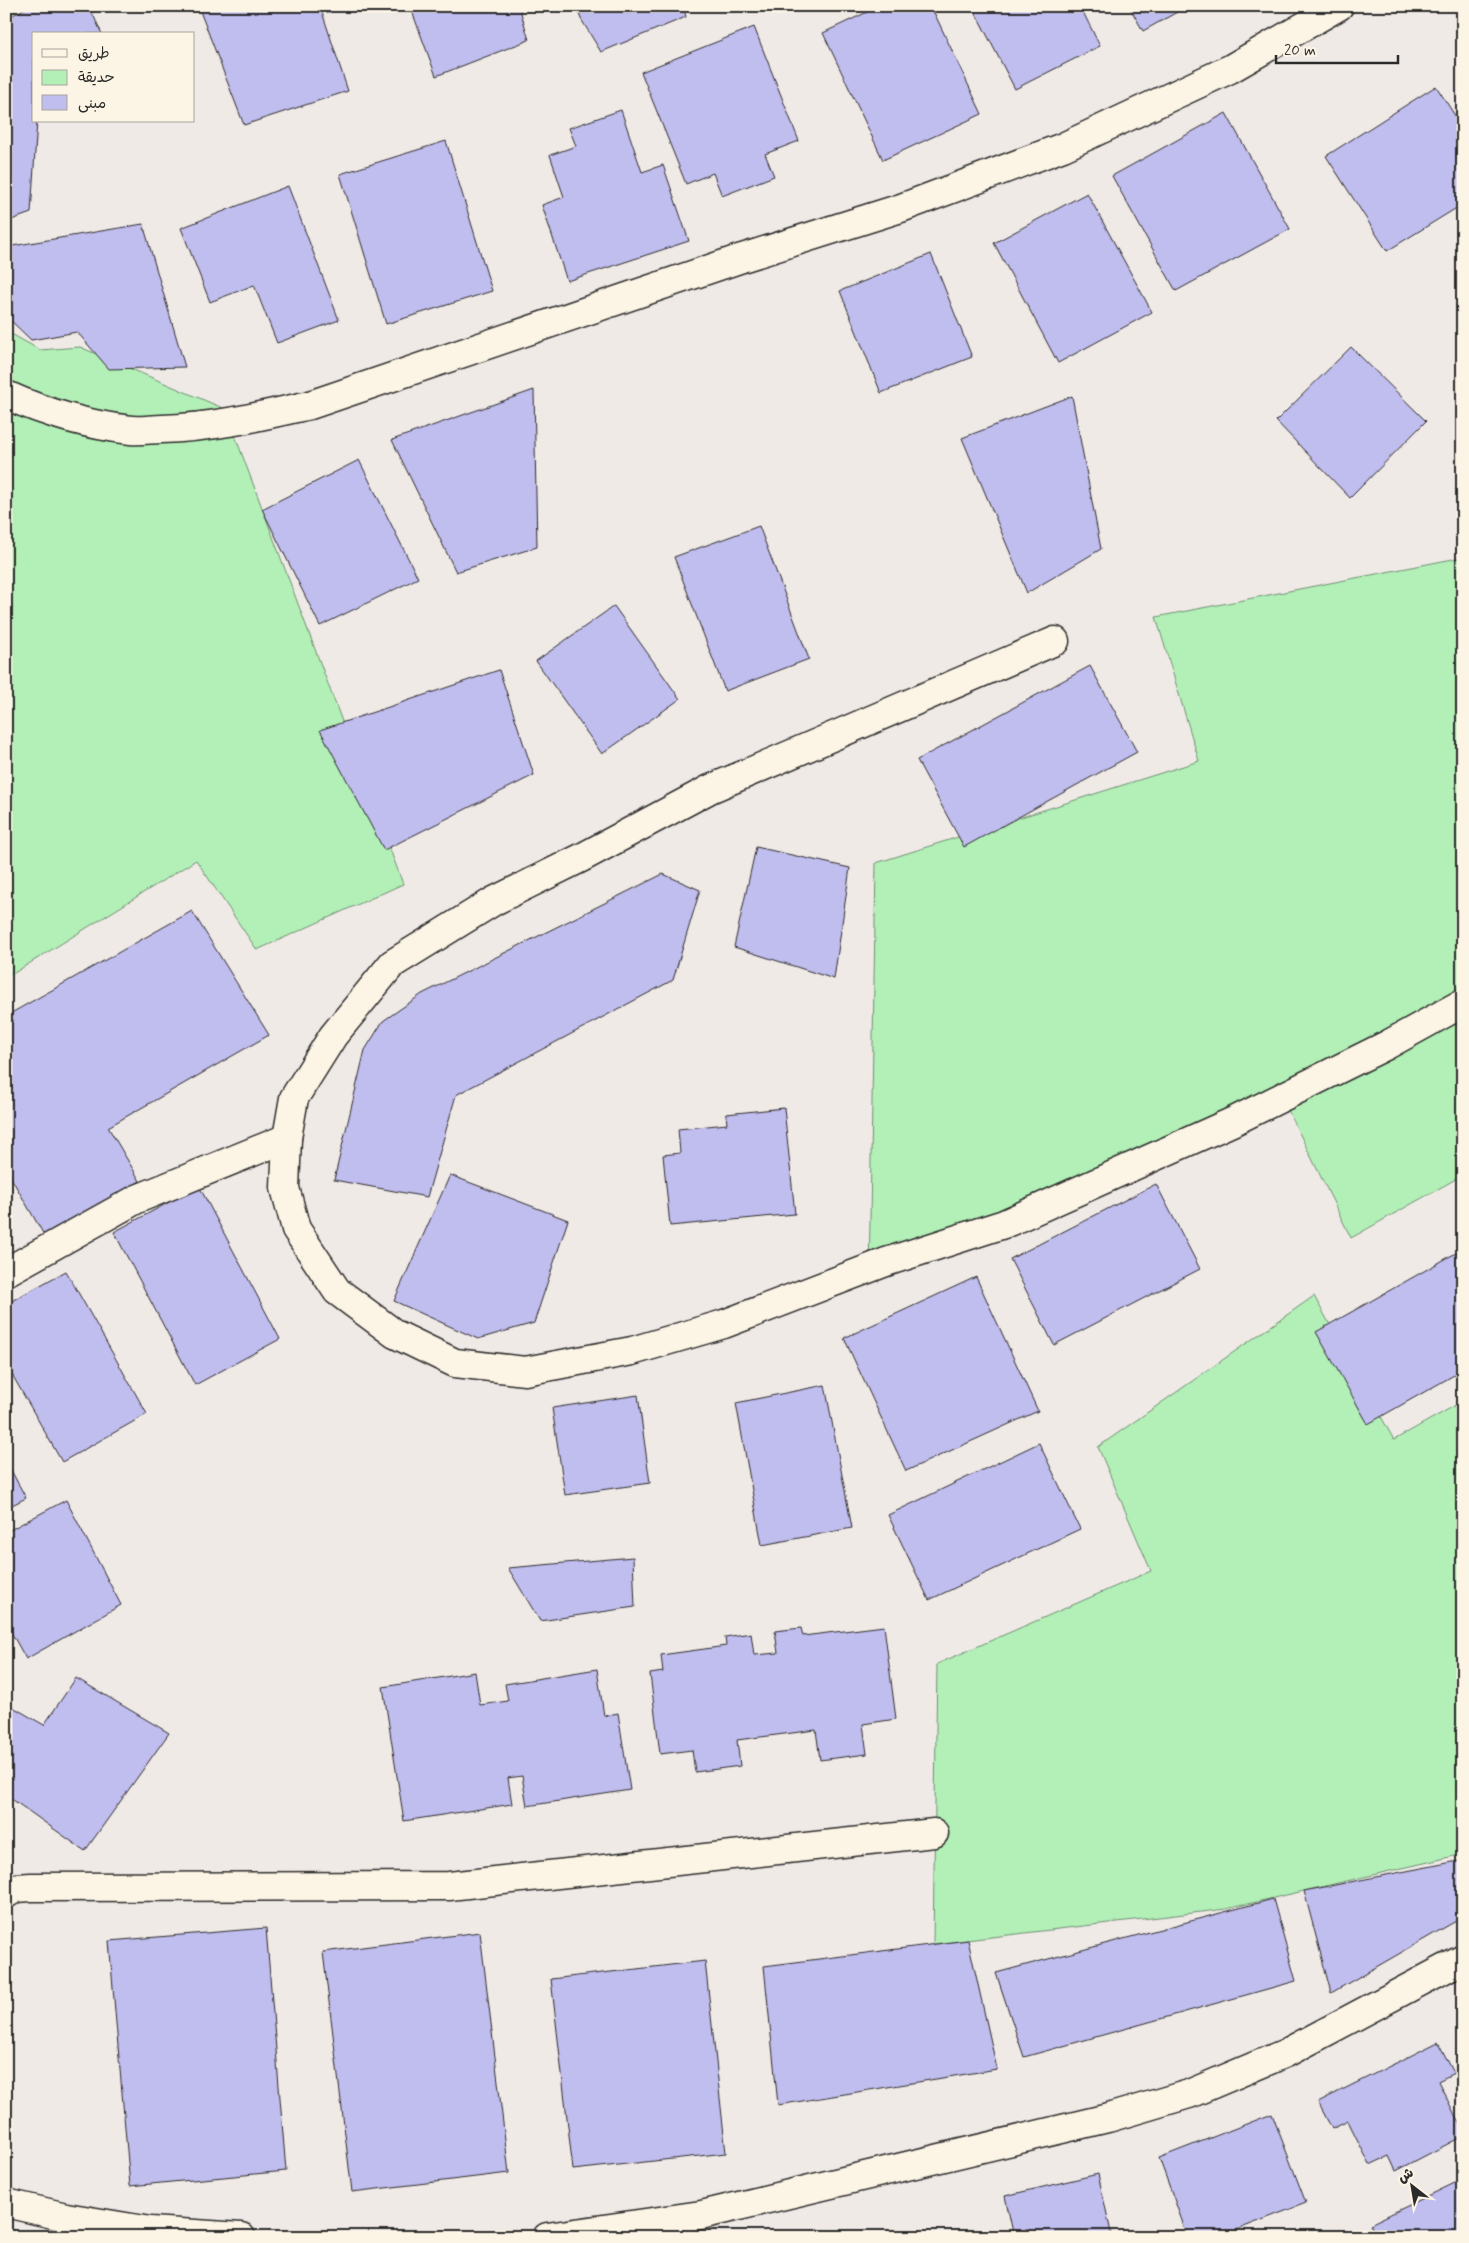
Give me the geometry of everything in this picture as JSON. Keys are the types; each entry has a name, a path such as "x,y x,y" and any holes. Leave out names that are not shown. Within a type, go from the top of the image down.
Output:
{"street":[{"path":"6,395 40,410 83,422 133,430 185,428 224,423 310,405 742,258 901,208 1063,147 1230,69 1338,6"},
{"path":"1055,642 710,789 581,858 494,901 392,964 333,1036 294,1098 287,1138 285,1188 296,1229 337,1291 395,1334 455,1363 525,1372 632,1350 724,1324 886,1262 1004,1224 1234,1121 1386,1045 1463,1003"},
{"path":"6,1272 137,1199 287,1138"},
{"path":"6,1894 16,1888 31,1887 449,1886 934,1833"},
{"path":"547,2237 701,2215 1108,2118 1189,2094 1286,2053 1463,1959"},
{"path":"6,2203 66,2217 150,2231 241,2237"}],"green space":[{"path":"6,331 40,350 80,347 225,409 403,884 257,950 196,860 6,978"},
{"path":"1463,557 1463,1175 1351,1238 1286,1106 869,1279 876,863 1199,761 1156,617"},
{"path":"1314,1296 1394,1440 1463,1401 1463,1854 1226,1909 933,1944 937,1664 1151,1571 1098,1447"},
{"path":"6,1929 11,1930 6,2018"},
{"path":"6,2227 35,2237 6,2237"}],"building":[{"path":"29,6 84,6 90,8 101,32 32,32 32,122 37,122 31,213 6,222 6,19"},
{"path":"198,6 320,6 348,91 244,125"},
{"path":"410,6 519,6 529,40 436,76"},
{"path":"576,6 683,6 686,17 601,52 581,19"},
{"path":"880,6 931,6 982,114 883,160 823,33"},
{"path":"972,6 1080,6 1100,46 1015,89"},
{"path":"1129,6 1188,6 1143,31"},
{"path":"754,27 799,141 765,154 774,176 722,196 713,173 686,184 641,72"},
{"path":"1436,86 1463,128 1463,204 1387,251 1326,156"},
{"path":"621,110 642,172 663,165 689,241 567,281 542,205 564,197 550,155 576,146 569,128"},
{"path":"1226,113 1290,229 1176,291 1112,176"},
{"path":"446,141 492,291 386,324 340,174"},
{"path":"288,186 339,320 277,343 254,285 210,302 181,228"},
{"path":"1087,193 1152,312 1058,363 994,243"},
{"path":"143,224 185,367 109,369 77,332 31,340 6,316 6,247"},
{"path":"931,254 972,357 881,393 840,291"},
{"path":"1351,347 1426,421 1350,498 1276,421"},
{"path":"534,390 537,547 456,572 392,440"},
{"path":"1072,396 1101,549 1027,593 962,438"},
{"path":"359,460 418,578 320,626 262,509"},
{"path":"759,526 809,659 725,691 674,557"},
{"path":"614,606 680,699 602,754 536,661"},
{"path":"1090,666 1137,752 964,847 917,760"},
{"path":"499,670 534,775 384,850 320,730"},
{"path":"756,847 850,868 834,979 734,947"},
{"path":"663,874 700,890 673,980 456,1095 427,1197 334,1180 365,1050 383,1021 422,994"},
{"path":"192,911 269,1035 108,1127 140,1181 44,1235 6,1169 6,1016"},
{"path":"784,1108 795,1214 670,1226 663,1155 680,1153 678,1129 727,1124 726,1114"},
{"path":"450,1175 568,1220 534,1323 478,1339 394,1301"},
{"path":"1156,1184 1200,1269 1054,1345 1010,1259"},
{"path":"199,1186 280,1339 195,1385 114,1232"},
{"path":"1463,1249 1463,1370 1368,1424 1316,1332"},
{"path":"66,1271 147,1414 62,1462 6,1364 6,1304"},
{"path":"976,1277 1038,1411 906,1471 844,1338"},
{"path":"825,1385 852,1528 762,1545 736,1403"},
{"path":"638,1395 650,1483 565,1495 552,1408"},
{"path":"1039,1443 1080,1529 929,1600 888,1515"},
{"path":"6,1461 26,1498 6,1508"},
{"path":"66,1500 121,1605 26,1659 6,1623 6,1532"},
{"path":"633,1557 635,1607 540,1621 508,1568"},
{"path":"884,1626 896,1719 863,1724 867,1754 820,1760 816,1730 737,1740 740,1766 695,1772 692,1750 660,1754 650,1674 663,1672 661,1655 726,1646 725,1637 751,1633 754,1655 778,1653 775,1631 801,1628 803,1636"},
{"path":"597,1669 604,1716 618,1713 630,1790 527,1806 522,1776 508,1778 512,1804 404,1821 383,1687 475,1672 480,1705 508,1701 505,1684"},
{"path":"76,1678 169,1733 85,1851 6,1795 6,1703 44,1725"},
{"path":"1463,1860 1463,1917 1331,1993 1304,1891"},
{"path":"1273,1899 1296,1981 1024,2057 996,1973"},
{"path":"266,1928 286,2171 130,2186 109,1941"},
{"path":"480,1932 509,2173 352,2192 323,1952"},
{"path":"968,1940 997,2069 778,2105 764,1966"},
{"path":"705,1961 726,2153 573,2170 551,1979"},
{"path":"1438,2042 1454,2073 1438,2081 1463,2131 1463,2136 1396,2171 1389,2156 1370,2165 1348,2121 1332,2129 1318,2102"},
{"path":"1272,2114 1306,2203 1218,2237 1188,2237 1159,2158"},
{"path":"1098,2174 1112,2237 1014,2237 1005,2196"},
{"path":"1463,2179 1463,2237 1378,2237 1370,2224"}]}
